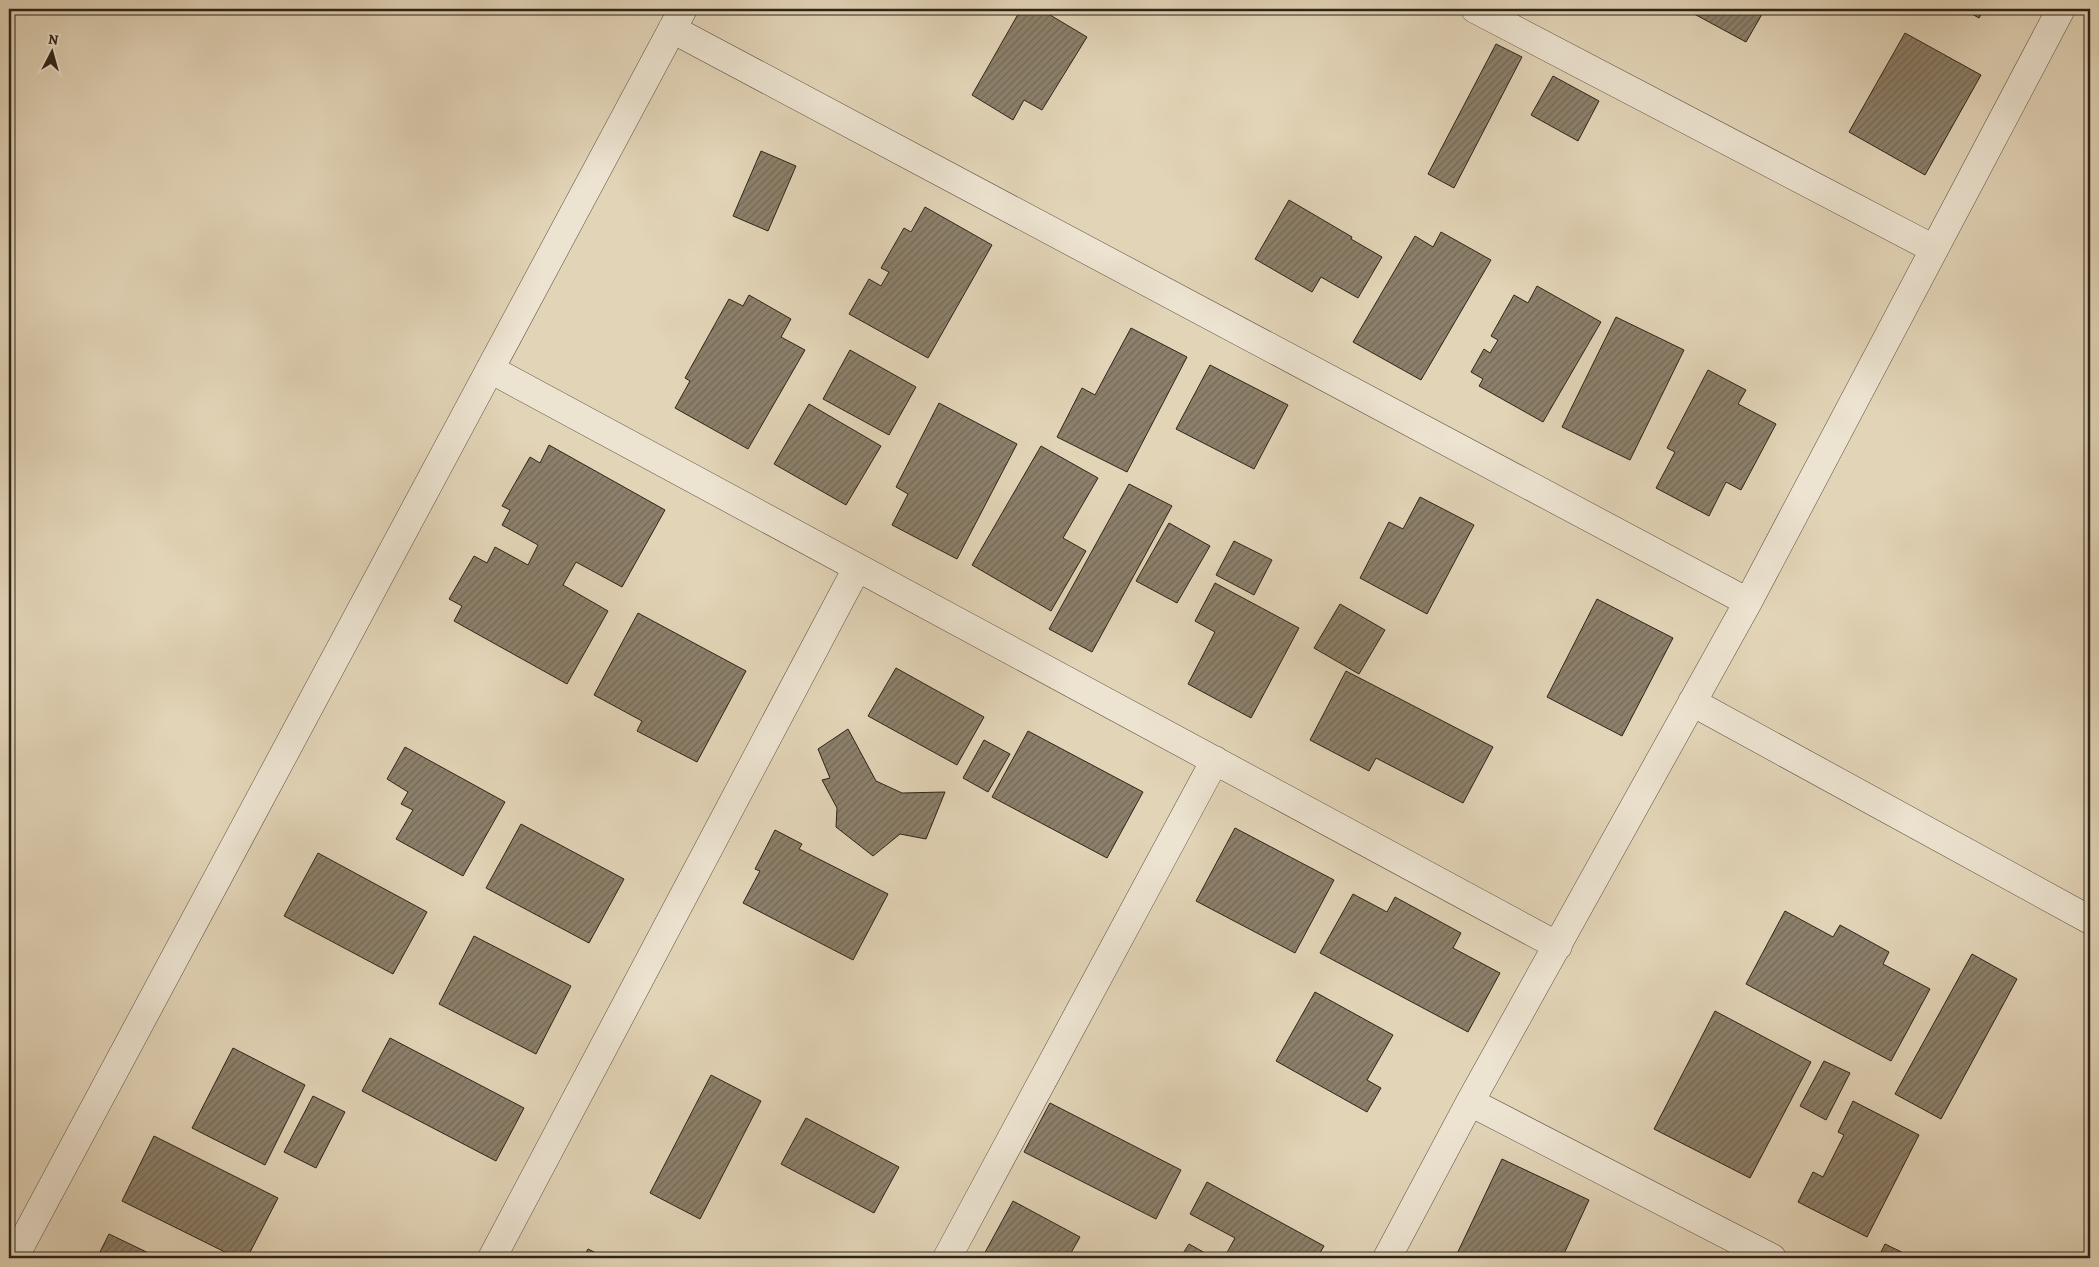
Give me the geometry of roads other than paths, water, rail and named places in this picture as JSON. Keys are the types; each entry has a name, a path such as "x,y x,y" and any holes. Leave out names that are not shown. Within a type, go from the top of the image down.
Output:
{"street":[{"path":"1475,9 1934,249"},
{"path":"1387,1258 1470,1102 1748,602 2061,9"},
{"path":"14,1258 677,19 1748,602"},
{"path":"490,369 1558,946"},
{"path":"492,1258 857,568"},
{"path":"1692,702 2090,920"},
{"path":"947,1258 1215,760"},
{"path":"1470,1102 1772,1258"}]}
